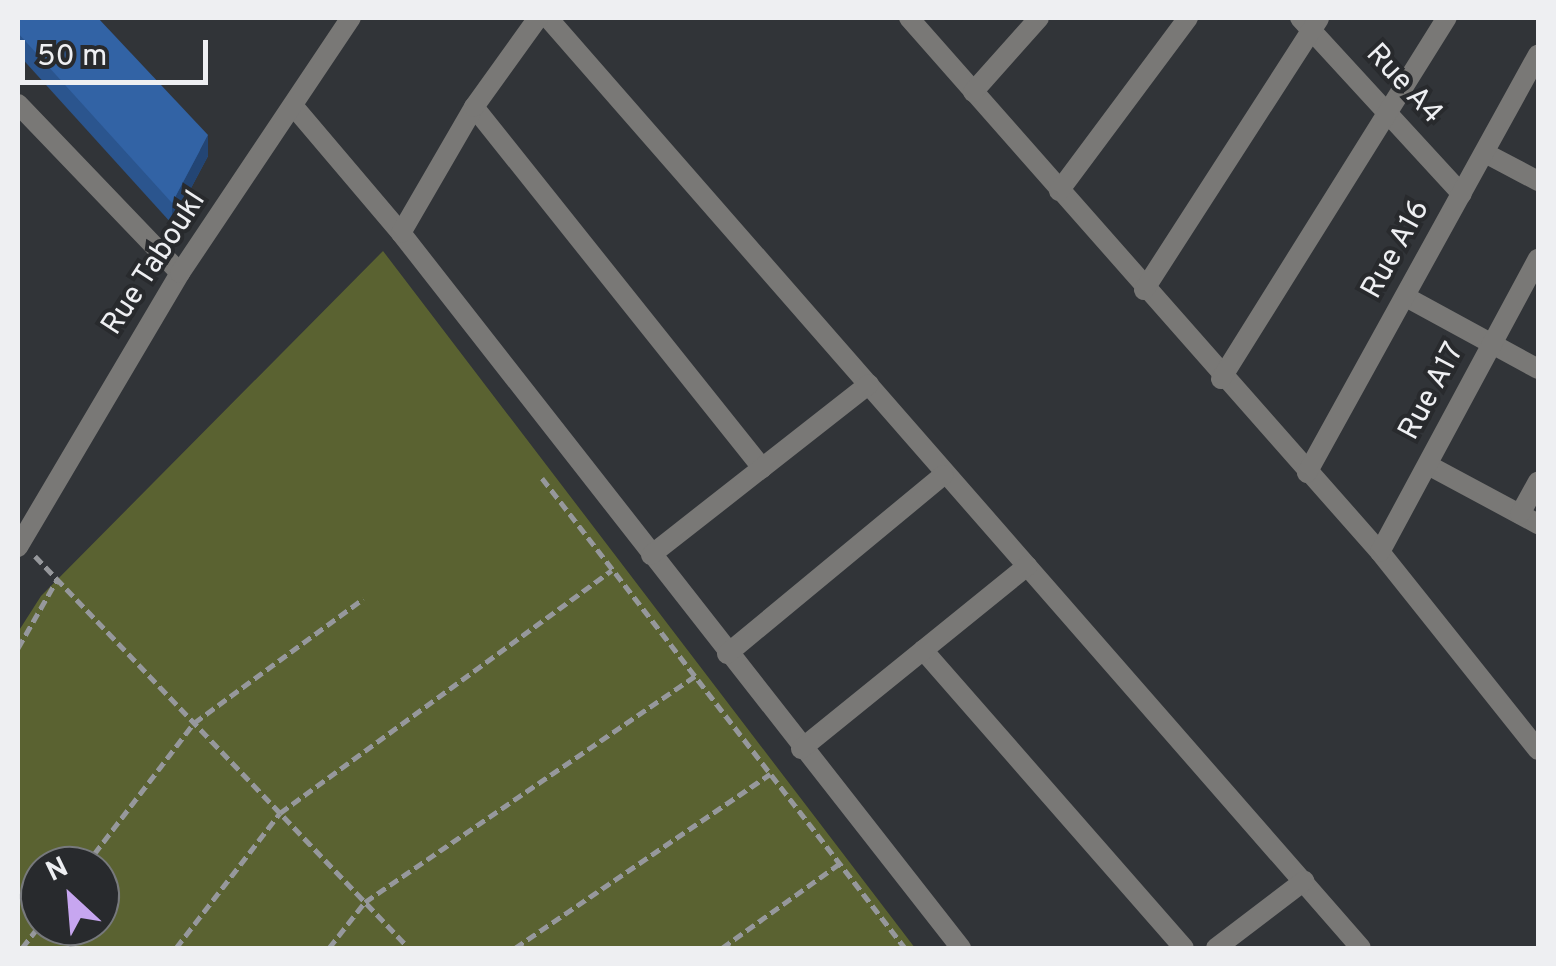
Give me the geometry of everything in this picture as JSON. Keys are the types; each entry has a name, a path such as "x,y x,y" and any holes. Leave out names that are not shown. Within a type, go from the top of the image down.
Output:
{"street":[{"name":"Rue Taboukl","path":"19,544 180,273 295,108 351,18"},
{"path":"401,233 474,108 538,18"},
{"path":"548,18 870,384 943,475 1361,948"},
{"path":"909,18 1221,379 1380,552 1538,750"},
{"path":"973,92 1039,18"},
{"path":"1059,191 1188,18"},
{"path":"1221,379 1446,18"},
{"path":"1144,290 1310,21"},
{"name":"Rue A4","path":"1310,21 1462,194"},
{"name":"Rue A16","path":"1307,473 1538,54"},
{"path":"18,104 180,273"},
{"path":"295,108 401,233 726,654 962,948"},
{"path":"474,108 762,468"},
{"path":"1485,153 1538,181"},
{"name":"Rue A17","path":"1380,552 1536,270"},
{"path":"1406,297 1538,369"},
{"path":"652,555 870,384"},
{"path":"1428,465 1529,519 1538,482"},
{"path":"726,654 943,475"},
{"path":"801,749 1027,566"},
{"path":"923,650 1184,948"},
{"path":"1216,948 1304,882"}],"path":[{"path":"542,478 904,948"},
{"path":"19,544 409,948"},
{"path":"176,948 280,813 613,569"},
{"path":"18,648 57,580"},
{"path":"100,846 194,723 363,599"},
{"path":"329,948 365,902 695,676"},
{"path":"515,948 770,774"},
{"path":"722,948 840,864"}],"green space":[{"path":"383,251 915,948 18,948 18,632 41,596"}],"building":[{"path":"18,18 98,18 208,135 172,203 18,33"}]}
